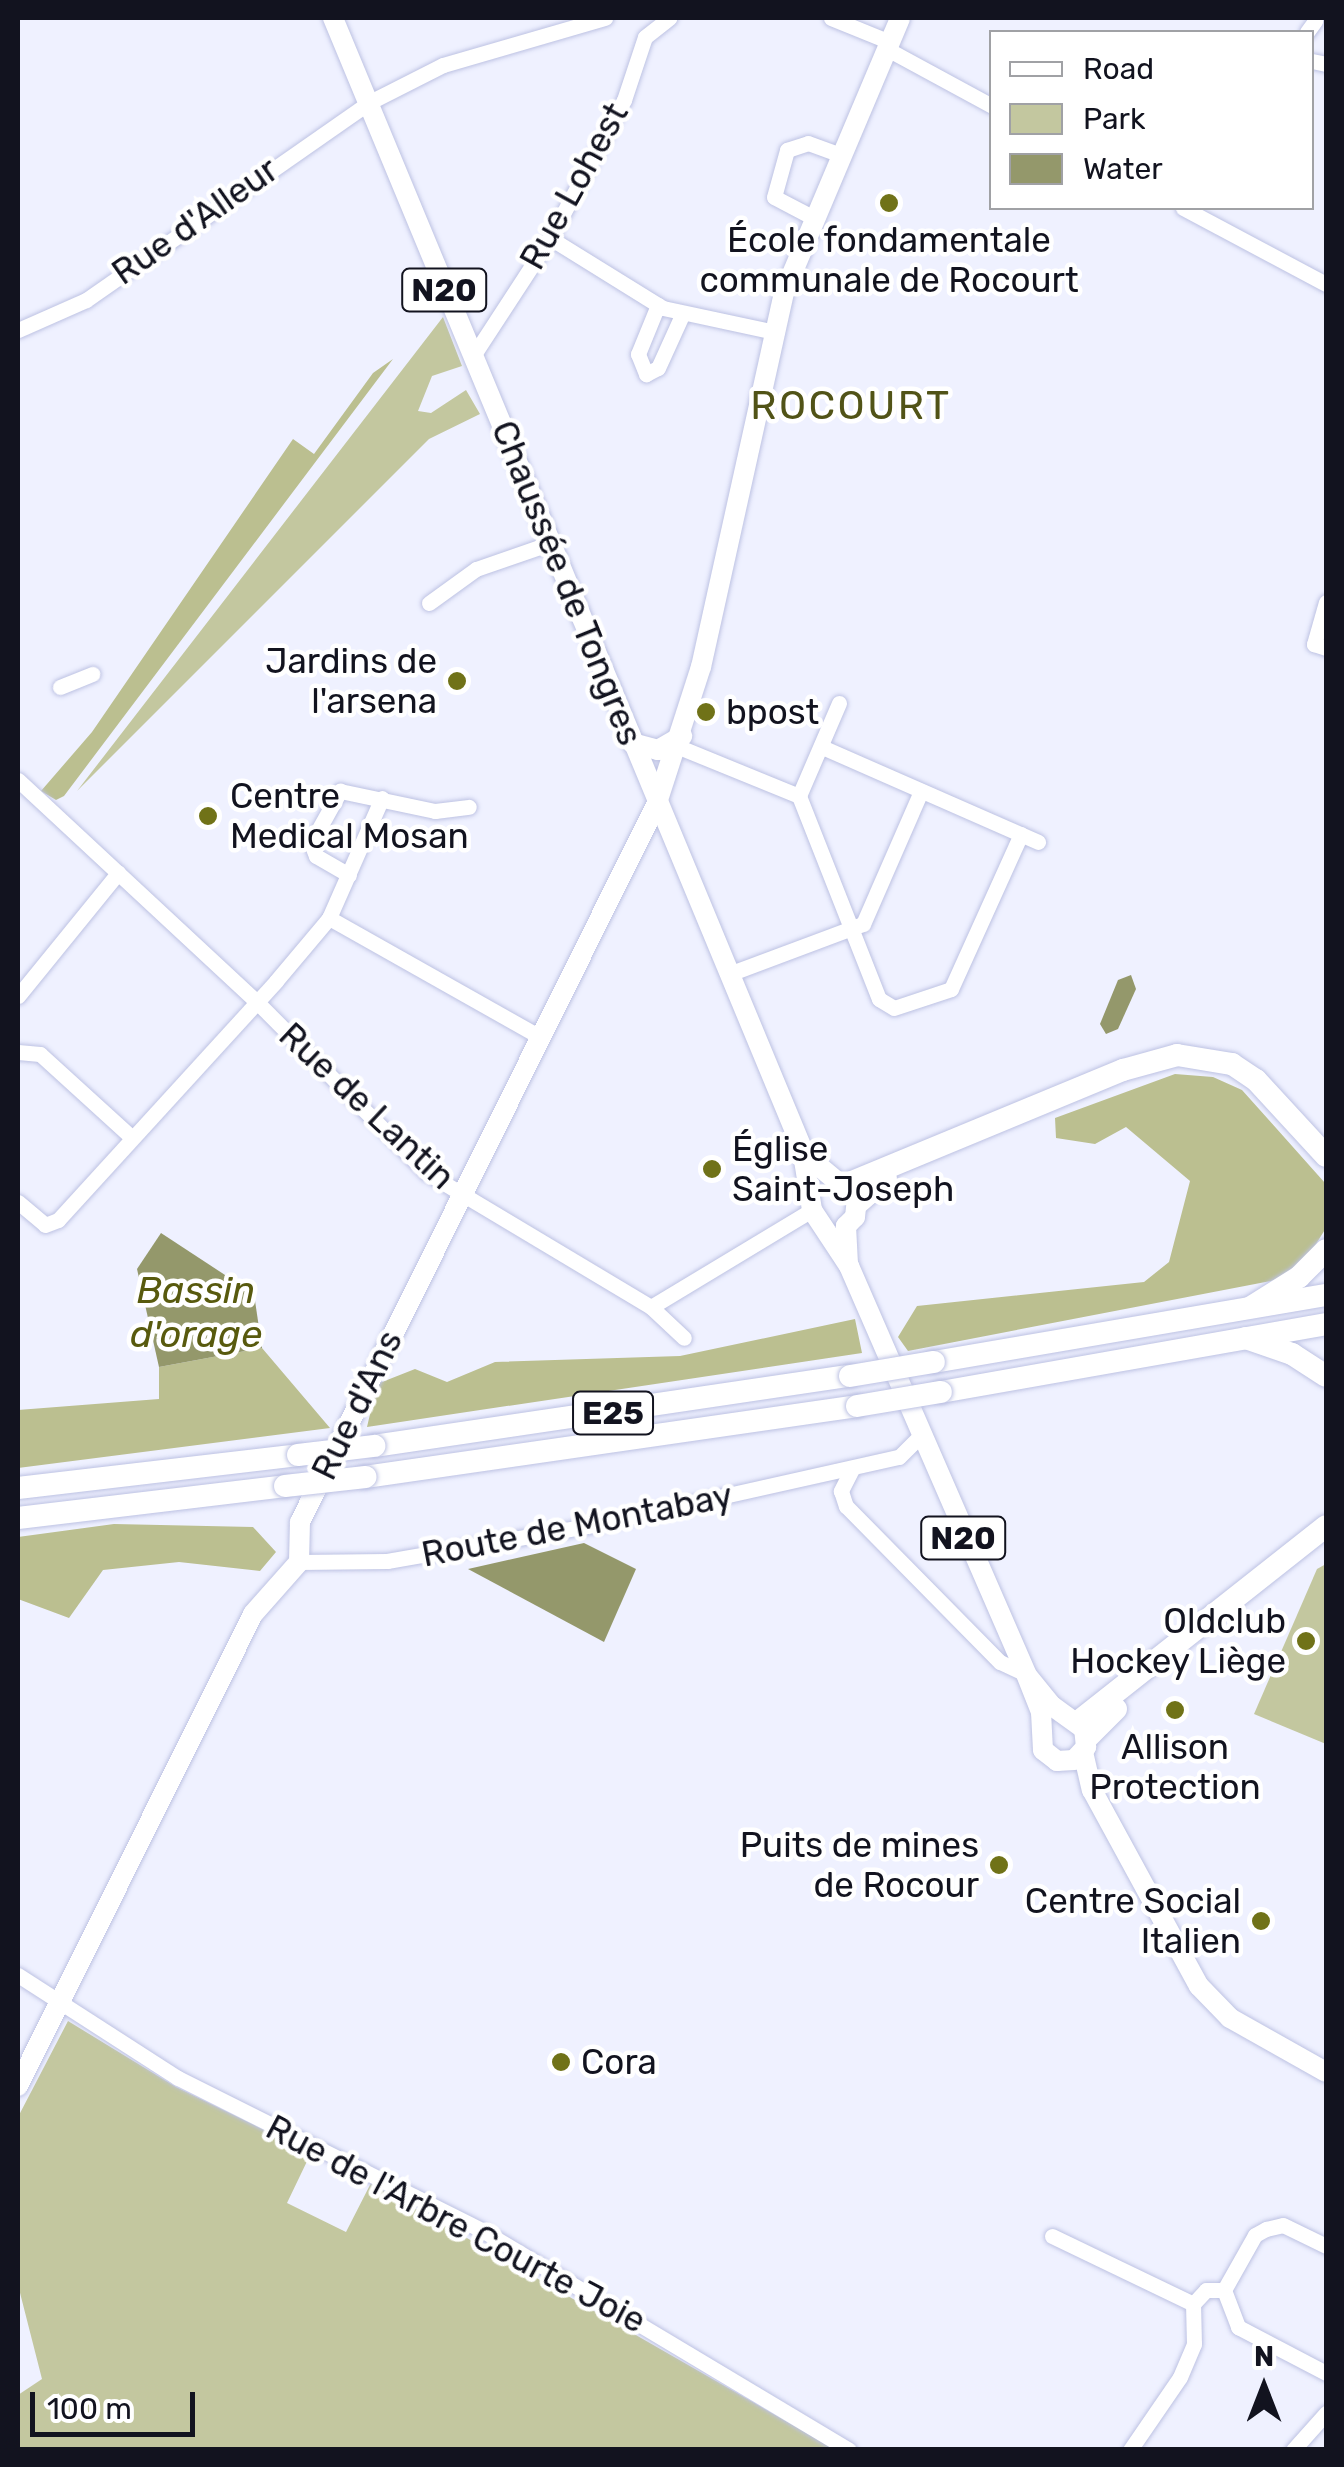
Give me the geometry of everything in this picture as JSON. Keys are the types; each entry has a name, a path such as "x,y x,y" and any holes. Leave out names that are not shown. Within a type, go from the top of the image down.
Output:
{"highway":[{"path":"848,1190 1123,1070 1177,1056 1232,1064 1256,1080 1326,1156"},
{"path":"848,1190 884,1179 1140,1074 1172,1068 1204,1068 1250,1087 1326,1171"},
{"path":"1249,1308 1300,1277 1326,1250"},
{"name":"E25","path":"18,1488 374,1446 850,1376 1326,1295"},
{"name":"E25","path":"18,1518 365,1477 857,1406 1326,1324"},
{"path":"1246,1338 1292,1354 1326,1376"},
{"path":"1076,1738 1326,1526"},
{"path":"1076,1738 1326,1538"}],"main road":[{"name":"Chaussée de Tongres","path":"333,18 548,544 802,1148 813,1202 836,1227"},
{"name":"Rue d'Ans","path":"299,1562 300,1522 643,833 681,742 775,332 814,218 900,18"},
{"path":"632,743 658,750 681,742"},
{"path":"643,833 672,840"},
{"name":"Chaussée de Tongres","path":"802,1148 823,1174 848,1190"},
{"path":"813,1202 848,1190"},
{"path":"836,1227 848,1190"},
{"name":"N20","path":"836,1227 918,1438 1026,1674 1044,1730 1044,1750 1076,1738 1026,1674"},
{"path":"18,2086 253,1614 299,1562"},
{"path":"1044,1730 1076,1738 1092,1790 1201,1989 1230,2018 1326,2072"}],"street":[{"name":"Rue d'Alleur","path":"18,330 86,300 368,104 443,64 606,18"},
{"name":"Rue Lohest","path":"473,356 550,238 624,100 646,37 669,18"},
{"path":"831,18 888,45 989,104"},
{"path":"814,218 774,197 787,150 808,143 842,155"},
{"path":"1187,210 1324,276"},
{"path":"550,238 658,305 775,332"},
{"path":"658,305 636,362 646,374 658,368 682,313"},
{"path":"429,602 476,569 548,544"},
{"path":"1326,602 1314,644 1326,648"},
{"path":"60,687 93,674"},
{"path":"799,796 840,703"},
{"path":"681,742 799,796 879,999 894,1008 952,989 1021,834"},
{"path":"822,748 1038,842"},
{"name":"Rue de Lantin","path":"18,780 256,1002 427,1173 651,1307 684,1338"},
{"path":"349,875 316,856 312,842 340,792 436,811 469,807"},
{"path":"729,974 863,924 921,792"},
{"path":"18,1202 45,1224 58,1220 129,1135 256,1002 329,918 382,798"},
{"path":"18,996 118,873"},
{"path":"329,918 542,1038"},
{"path":"18,1052 40,1054 129,1135"},
{"path":"651,1307 813,1202"},
{"name":"Route de Montabay","path":"299,1562 414,1557 900,1457 918,1438"},
{"path":"852,1468 840,1491 846,1506 1000,1662 1026,1674"},
{"name":"Rue de l'Arbre Courte Joie","path":"18,1975 178,2078 486,2232 850,2450"},
{"path":"1224,2290 1255,2235 1266,2229 1283,2226 1326,2246"},
{"path":"1052,2236 1194,2304"},
{"path":"1130,2450 1194,2344 1194,2304 1206,2290 1224,2290"},
{"path":"1224,2290 1238,2327 1326,2373"},
{"path":"1292,2450 1326,2413"}],"green space":[{"path":"443,317 462,366 432,376 418,411 431,413 466,390 480,414 429,439 77,791"},
{"name":"Oldclub Hockey Liège","path":"1326,1564 1326,1744 1254,1714 1317,1569"},
{"path":"68,2021 176,2087 311,2153 287,2203 346,2232 371,2183 831,2447 18,2450 18,2395 42,2379 18,2285 18,2117"}],"shaded area":[{"path":"393,359 64,796 56,800 41,791 92,732 293,439 314,454 373,373"},
{"path":"1175,1074 1213,1077 1242,1090 1325,1183 1326,1228 1296,1276 908,1351 898,1337 917,1306 1144,1282 1169,1262 1190,1181 1126,1127 1095,1144 1056,1138 1055,1118"},
{"path":"855,1319 862,1353 367,1427 377,1384 415,1369 447,1382 495,1362 680,1356"},
{"path":"262,1348 330,1428 18,1468 18,1410 159,1399 159,1367"},
{"path":"114,1524 253,1527 276,1552 260,1571 179,1562 103,1570 69,1618 18,1599 18,1537"}],"water":[{"path":"1131,975 1136,989 1118,1029 1106,1034 1100,1024 1118,980"},
{"name":"Bassin d'orage","path":"161,1233 254,1294 262,1348 159,1367 137,1269"},
{"path":"584,1543 636,1569 604,1642 468,1569"}],"place":[{"name":"École fondamentale communale de Rocourt","path":"889,203"},
{"name":"Jardins de l'arsena","path":"457,681"},
{"name":"bpost","path":"706,712"},
{"name":"Centre Medical Mosan","path":"208,816"},
{"name":"Église Saint-Joseph","path":"712,1169"},
{"name":"Oldclub Hockey Liège","path":"1306,1641"},
{"name":"Allison Protection","path":"1175,1710"},
{"name":"Puits de mines de Rocour","path":"999,1865"},
{"name":"Centre Social Italien","path":"1261,1921"},
{"name":"Cora","path":"561,2062"}],"district":[{"name":"ROCOURT","path":"851,406"}]}
